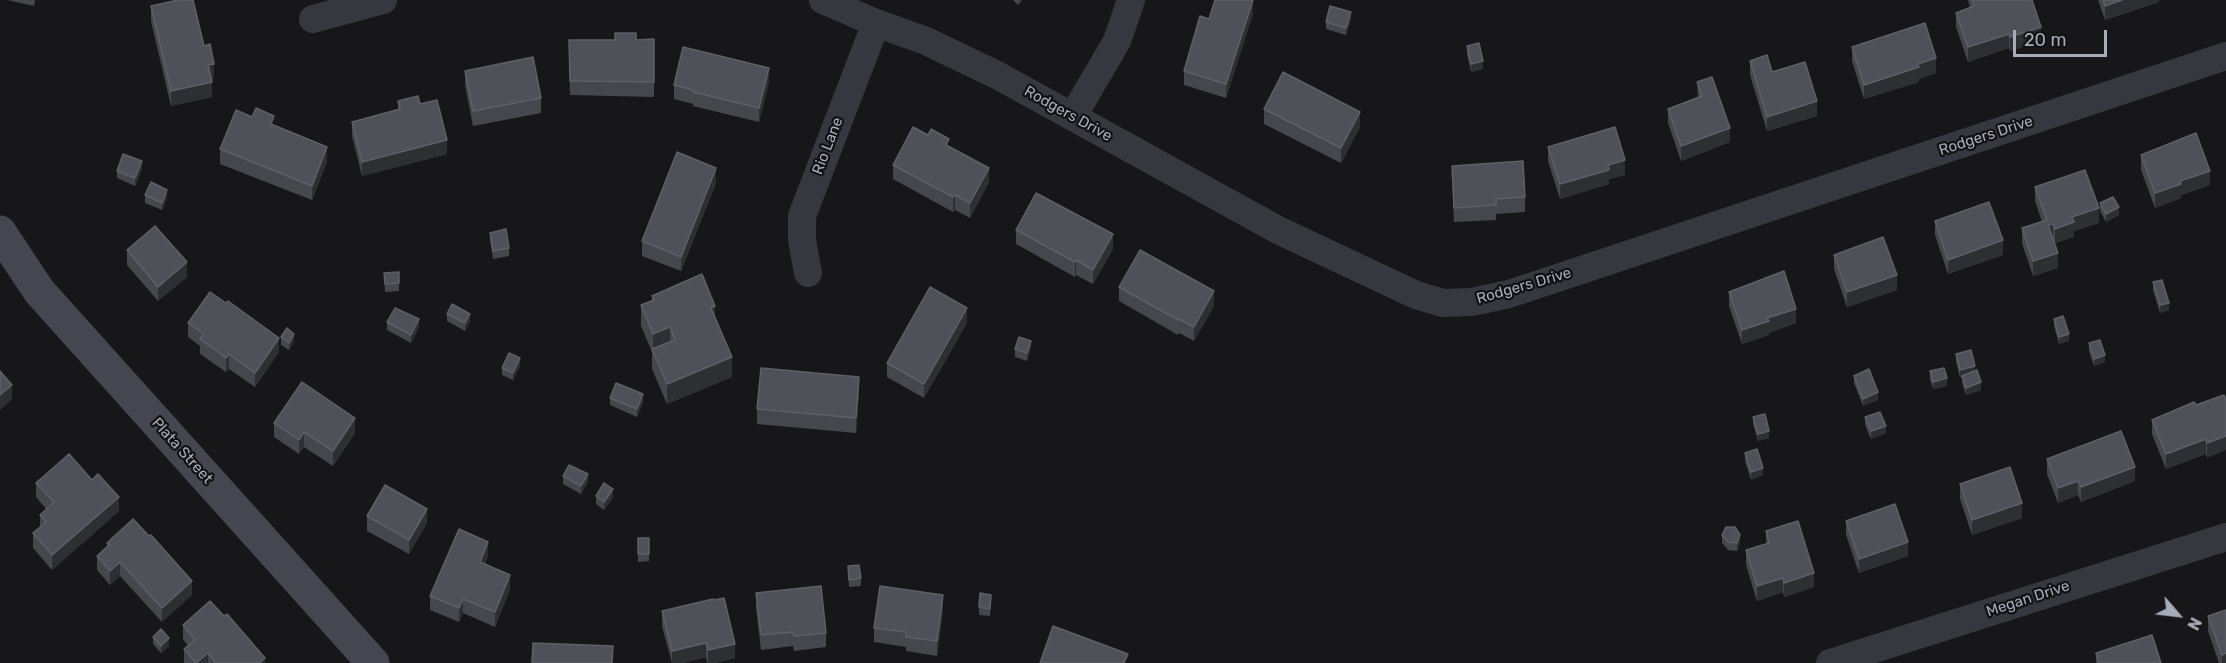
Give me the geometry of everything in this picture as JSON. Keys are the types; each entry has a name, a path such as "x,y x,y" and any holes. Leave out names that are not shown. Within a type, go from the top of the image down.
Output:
{"street":[{"path":"313,19 383,0"},
{"name":"Rodgers Drive","path":"823,0 926,41 1072,116 1278,230 1416,295 1443,303 1472,302 1509,294 2226,56"},
{"path":"1072,116 1117,41 1131,0"},
{"name":"Rio Lane","path":"808,273 802,240 802,216 876,23"},
{"name":"Plata Street","path":"0,232 39,291 373,663"},
{"name":"Megan Drive","path":"1830,663 2226,537"}],"building":[{"path":"178,0 193,0 204,46 210,44 214,64 208,65 212,82 171,91 151,6"},
{"path":"1215,0 1253,0 1226,84 1184,71 1200,16 1209,19"},
{"path":"1972,0 2032,0 2041,27 1968,47 1956,13 1974,6"},
{"path":"2103,0 2122,0 2105,6"},
{"path":"1330,6 1351,12 1346,28 1326,22"},
{"path":"1925,23 1936,58 1918,64 1919,67 1864,85 1852,47"},
{"path":"615,33 636,33 636,40 654,39 654,82 570,81 569,40 615,40"},
{"path":"1479,43 1483,61 1471,64 1467,46"},
{"path":"683,47 769,68 759,108 674,85"},
{"path":"1767,55 1772,72 1805,62 1817,101 1767,117 1750,61"},
{"path":"533,57 541,98 473,111 465,71"},
{"path":"1283,72 1360,112 1341,148 1264,109"},
{"path":"1712,77 1730,128 1681,146 1668,109 1702,96 1697,82"},
{"path":"418,96 420,104 437,100 447,140 362,162 352,122 400,109 398,101"},
{"path":"256,108 274,116 271,124 327,147 312,186 220,149 236,110 252,117"},
{"path":"913,127 928,135 931,129 949,139 946,145 989,168 970,203 955,195 953,197 893,165"},
{"path":"1615,127 1625,160 1608,165 1609,170 1560,184 1548,147"},
{"path":"2196,133 2210,171 2180,181 2181,184 2155,193 2141,155"},
{"path":"677,152 716,168 681,257 642,241"},
{"path":"123,154 142,161 135,178 117,171"},
{"path":"1523,161 1525,197 1496,199 1496,205 1454,208 1452,166"},
{"path":"2085,170 2099,208 2072,217 2074,222 2055,229 2053,224 2048,225 2058,253 2033,261 2022,228 2047,220 2035,187"},
{"path":"151,182 167,190 162,203 145,195"},
{"path":"1036,193 1113,234 1093,270 1016,230"},
{"path":"2113,197 2119,207 2106,214 2100,203"},
{"path":"1989,202 2003,240 1948,260 1935,221"},
{"path":"155,226 187,262 158,287 127,250"},
{"path":"506,229 509,248 493,251 490,233"},
{"path":"1883,237 1897,275 1847,292 1834,255"},
{"path":"1140,250 1214,291 1194,327 1119,287"},
{"path":"1784,271 1796,309 1767,318 1769,321 1742,330 1729,292"},
{"path":"399,272 399,283 385,284 384,273"},
{"path":"702,274 715,306 711,308 732,357 667,384 652,349 675,340 670,327 653,334 641,305 654,300 652,296"},
{"path":"2162,280 2169,303 2160,305 2153,282"},
{"path":"930,287 967,308 924,384 887,363"},
{"path":"210,292 226,303 228,301 279,338 255,373 229,354 226,358 200,339 204,334 188,323"},
{"path":"452,304 470,314 465,323 447,314"},
{"path":"395,308 419,319 411,335 387,322"},
{"path":"2063,316 2069,334 2059,337 2054,319"},
{"path":"287,328 294,334 289,343 281,337"},
{"path":"1019,337 1031,341 1027,353 1015,349"},
{"path":"2100,340 2105,355 2094,359 2089,343"},
{"path":"1971,350 1975,366 1960,370 1956,354"},
{"path":"509,353 520,358 513,373 502,368"},
{"path":"761,368 859,377 856,418 757,409"},
{"path":"1944,368 1947,378 1933,382 1930,371"},
{"path":"1869,369 1878,392 1863,399 1854,376"},
{"path":"1977,370 1981,382 1966,388 1962,376"},
{"path":"0,371 12,385 0,395"},
{"path":"302,382 355,418 333,451 304,432 299,440 274,423"},
{"path":"616,383 643,394 637,409 610,398"},
{"path":"2224,395 2226,436 2207,443 2206,439 2166,454 2152,420 2194,402 2196,405"},
{"path":"1880,412 1886,426 1871,431 1865,417"},
{"path":"1765,414 1769,431 1758,434 1753,417"},
{"path":"2121,431 2135,467 2081,487 2078,481 2058,488 2047,459"},
{"path":"1757,449 1763,468 1751,472 1745,453"},
{"path":"69,454 92,480 98,474 119,497 52,555 33,533 46,522 40,515 54,502 36,483"},
{"path":"569,465 588,474 581,486 563,476"},
{"path":"2010,467 2022,503 1972,520 1960,484"},
{"path":"604,483 613,489 604,502 596,496"},
{"path":"385,485 427,509 409,540 367,516"},
{"path":"1895,504 1908,542 1859,559 1846,521"},
{"path":"133,519 149,536 151,535 192,581 162,608 120,562 110,571 97,556 109,545 107,543"},
{"path":"1798,521 1814,573 1784,583 1783,578 1757,586 1746,550 1769,543 1766,531"},
{"path":"1726,527 1735,527 1740,535 1737,543 1728,542 1722,535"},
{"path":"459,529 488,542 480,562 510,575 495,612 463,599 459,608 430,596"},
{"path":"638,538 649,538 649,554 638,554"},
{"path":"859,565 861,578 849,580 848,566"},
{"path":"821,586 826,633 794,636 793,632 761,635 756,593"},
{"path":"880,586 943,595 937,641 906,637 906,632 874,628"},
{"path":"980,593 991,595 990,609 979,607"},
{"path":"724,598 735,644 708,650 706,643 672,651 662,611"},
{"path":"210,601 224,616 227,614 265,658 259,663 216,663 208,653 196,663 184,649 195,640 183,625"},
{"path":"2226,610 2226,653 2222,655 2208,616"},
{"path":"1053,626 1128,654 1124,663 1040,663"},
{"path":"161,629 169,638 161,646 153,637"},
{"path":"2152,635 2161,663 2099,663 2096,653"},
{"path":"533,643 613,646 612,663 532,663"}]}
